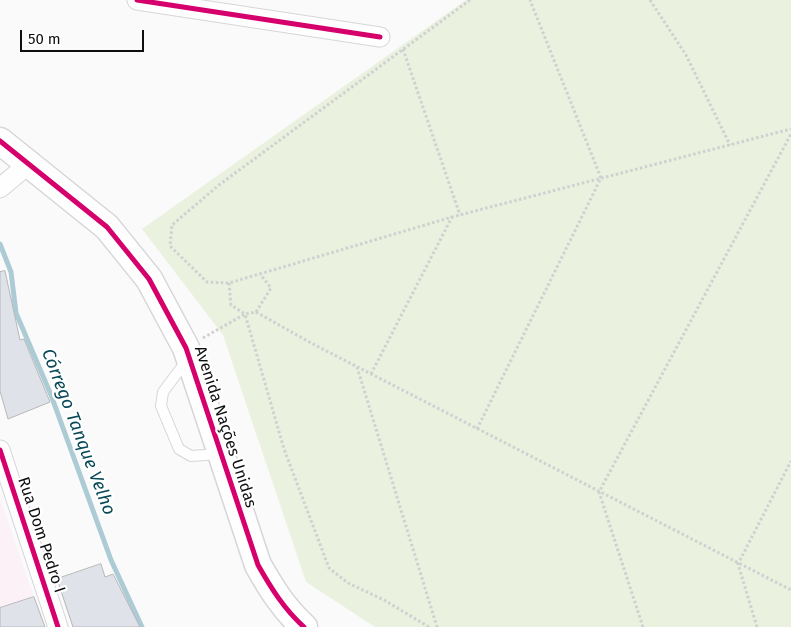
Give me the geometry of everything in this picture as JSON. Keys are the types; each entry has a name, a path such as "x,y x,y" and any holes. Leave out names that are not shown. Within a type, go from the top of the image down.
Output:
{"street":[{"path":"137,0 380,37"},
{"name":"Avenida Nações Unidas","path":"0,141 30,163 107,227 149,279 188,352 220,454 258,564 272,591 291,615 304,627"},
{"path":"0,188 30,163"},
{"name":"Rua Dom Pedro I","path":"0,450 58,627"}],"lane":[{"path":"188,352 163,392 161,406 179,448 192,456 220,454"}],"path":[{"path":"470,0 219,185 172,224 170,246 207,282 229,283 452,217 791,129"},
{"path":"477,429 601,178 530,0"},
{"path":"650,0 686,55 730,145"},
{"path":"403,49 460,215"},
{"path":"643,627 599,492 791,134"},
{"path":"371,374 452,217"},
{"path":"256,312 271,288 260,274"},
{"path":"229,283 231,305 246,314 284,449 329,568 348,583 384,600 429,627"},
{"path":"188,352 246,314 256,312 357,367 791,590"},
{"path":"357,367 438,627"},
{"path":"757,627 738,564 791,461"}],"shaded area":[{"path":"0,498 34,597 0,608"}],"green space":[{"path":"466,0 791,0 791,627 375,627 306,582 223,335 142,229"}],"building":[{"path":"5,271 20,340 24,339 50,402 8,419 0,391 0,272"},
{"path":"101,564 105,577 113,574 140,627 73,627 57,579"},
{"path":"34,597 45,627 0,627 0,608"}],"waterway":[{"name":"Córrego Tanque Velho","path":"0,244 11,272 16,313 51,395 111,560 142,627"}],"cycle path":[{"path":"137,0 380,37"},
{"path":"0,141 107,227 149,279 186,348 258,565 278,598 304,627"},
{"path":"0,450 58,627"}]}
